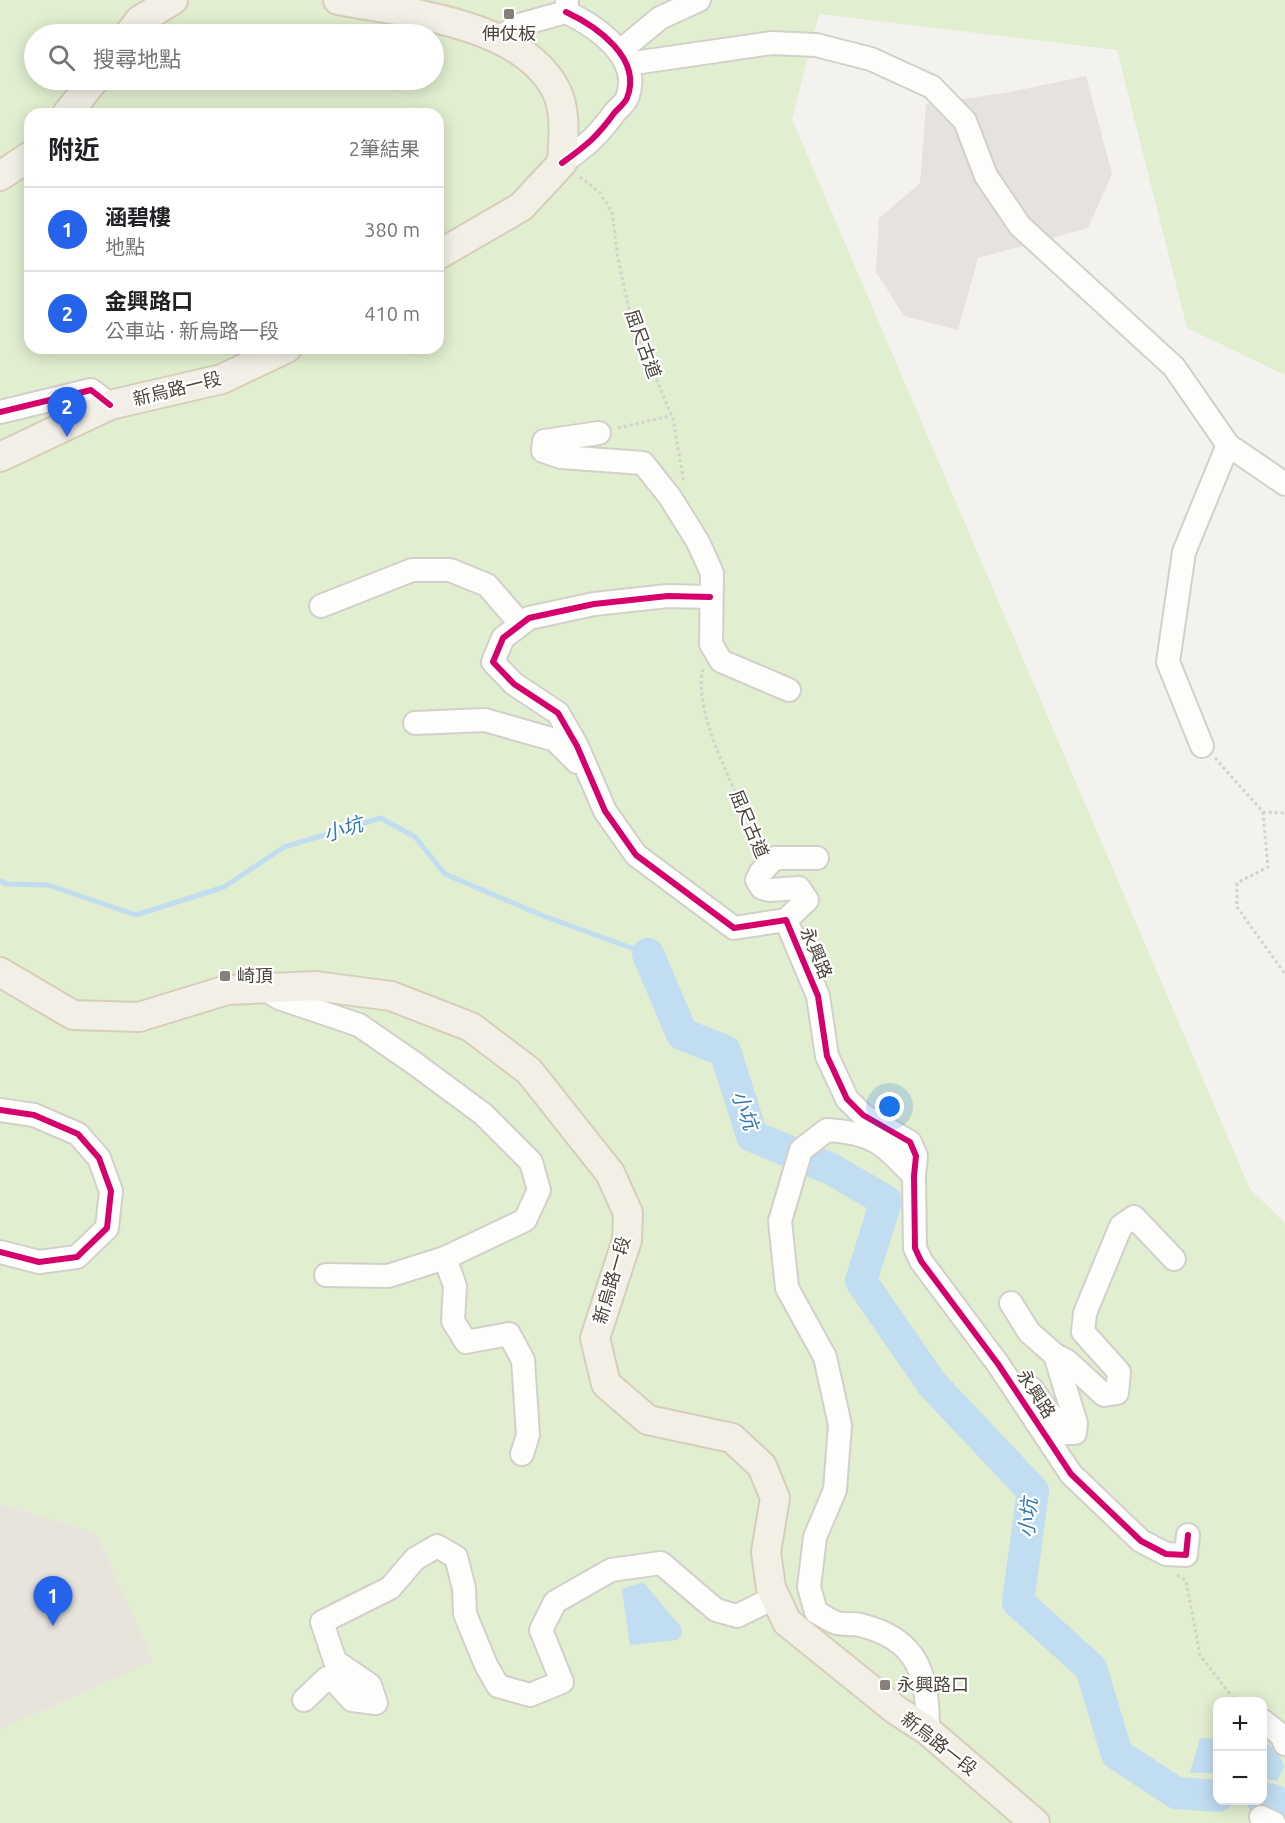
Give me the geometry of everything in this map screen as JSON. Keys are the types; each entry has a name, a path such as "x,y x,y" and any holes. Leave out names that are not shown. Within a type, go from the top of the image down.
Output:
{"main road":[{"path":"137,24 173,0"},
{"path":"338,0 453,23 497,39 536,63 557,91 563,120 562,163 521,207 444,252"},
{"path":"72,108 86,90"},
{"path":"0,176 24,160"},
{"name":"新烏路一段","path":"0,457 110,405 222,379 274,354"},
{"name":"新烏路一段","path":"0,972 73,1015 139,1017 227,990 315,986 391,996 471,1027 529,1071 610,1173 628,1213 627,1240 595,1338 606,1384 648,1420 732,1438 762,1466 775,1498 766,1552 771,1588 787,1622 896,1710 927,1731 1035,1823"}],"street":[{"path":"623,58 660,18 699,0"},
{"path":"497,39 519,24 566,6 592,24 623,58 629,75 627,98 593,142 562,163"},
{"path":"623,58 772,43 816,45 871,59 932,87 965,121 986,176 1020,226 1174,367 1228,445 1285,484"},
{"path":"0,412 91,390 110,405"},
{"path":"599,433 544,441 543,451 561,457 643,463 670,496 698,542 712,573 711,644 721,661 789,690"},
{"path":"1202,746 1168,662 1184,552 1228,445"},
{"path":"321,606 412,570 450,570 487,585 520,623"},
{"name":"永興路","path":"710,597 668,596 594,604 529,618 502,638 493,662 514,684 558,713 577,746 605,811 636,855 734,928 786,920 818,996 827,1056 847,1099 862,1115 910,1142 916,1156 915,1248 921,1261 998,1364 1071,1474 1141,1541 1166,1554 1186,1555 1188,1535"},
{"path":"415,723 485,720 555,740 586,771"},
{"path":"786,920 807,900 799,888 769,890 762,888 757,880 766,866 775,858 817,858"},
{"path":"263,988 279,998 358,1025 483,1114 531,1162 539,1190 525,1220 445,1258 388,1276 326,1275"},
{"path":"0,1110 34,1115 78,1134 99,1158 111,1191 107,1228 77,1257 39,1262 0,1252"},
{"path":"914,1176 882,1143 853,1131 827,1130 801,1150 780,1221 787,1288 825,1357 840,1425 835,1490 815,1537 809,1587 816,1612 836,1623 860,1625 899,1641 921,1667 928,1700 927,1731"},
{"path":"1011,1303 1029,1332 1055,1355 1067,1361 1104,1395 1117,1393 1119,1372 1083,1332 1085,1313 1121,1226 1134,1217 1174,1259"},
{"path":"445,1258 455,1286 453,1321 466,1342 509,1334 523,1360 528,1435 522,1454"},
{"path":"998,1364 1018,1370 1064,1433 1075,1433 1076,1423 1055,1355"},
{"path":"304,1700 327,1678 333,1679 352,1700 376,1703 370,1686 335,1661 322,1622 390,1588 415,1559 437,1546 456,1557 464,1588 465,1614 498,1686 530,1695 562,1682 541,1630 555,1602 611,1570 661,1563 716,1610 737,1616 776,1597"},
{"path":"1267,1724 1282,1736 1285,1744"}],"path":[{"path":"599,433 671,415"},
{"path":"1202,746 1230,771 1263,812 1268,867 1237,883 1237,907 1285,974"},
{"path":"1263,812 1285,813"},
{"path":"1176,1574 1186,1581 1200,1656 1233,1697"}],"shaded area":[{"path":"1086,76 1112,174 1088,228 978,258 958,330 904,316 876,272 879,218 920,183 926,104 1005,93"},
{"path":"0,1504 96,1532 154,1661 0,1730"}],"green space":[{"path":"0,0 1285,0 1285,375 1187,328 1117,50 819,14 792,119 1250,1189 1285,1223 1285,1823 0,1823 0,1730 154,1661 96,1532 0,1504"}],"water":[{"path":"643,1582 681,1627 682,1634 677,1640 630,1645 622,1589"},
{"path":"1200,1738 1213,1739 1213,1773 1190,1773"},
{"path":"1267,1744 1279,1754 1284,1767 1277,1781 1267,1779"}],"waterway":[{"name":"小坑","path":"0,881 7,884 48,885 136,915 224,887 284,847 381,818 415,837 445,874 541,915 648,954"},
{"name":"小坑","path":"648,954 682,1034 725,1051 752,1136 831,1169 886,1201 861,1281 932,1384 1033,1491 1018,1602 1091,1668 1117,1754 1176,1793 1213,1796"},
{"name":"小坑","path":"1267,1799 1285,1806"}],"cycle path":[{"path":"562,163 585,146 603,128 626,100 630,83 623,57 614,45 590,26 566,12"},
{"path":"0,412 91,390 110,405"},
{"path":"710,597 668,596 594,604 529,618 503,638 493,662 514,684 558,713 577,746 605,811 636,855 734,928 786,920 818,996 827,1056 847,1099 863,1115 910,1142 916,1156 915,1248 921,1261 998,1364 1071,1474 1141,1541 1166,1554 1186,1555 1188,1535"},
{"path":"0,1110 34,1115 78,1134 99,1158 111,1191 107,1228 77,1257 39,1262 0,1252"}],"place":[{"name":"伸仗板","path":"509,14"},
{"name":"金興路口","path":"67,437"},
{"name":"崎頂","path":"225,976"},
{"name":"涵碧樓","path":"53,1626"},
{"name":"永興路口","path":"885,1685"}]}
